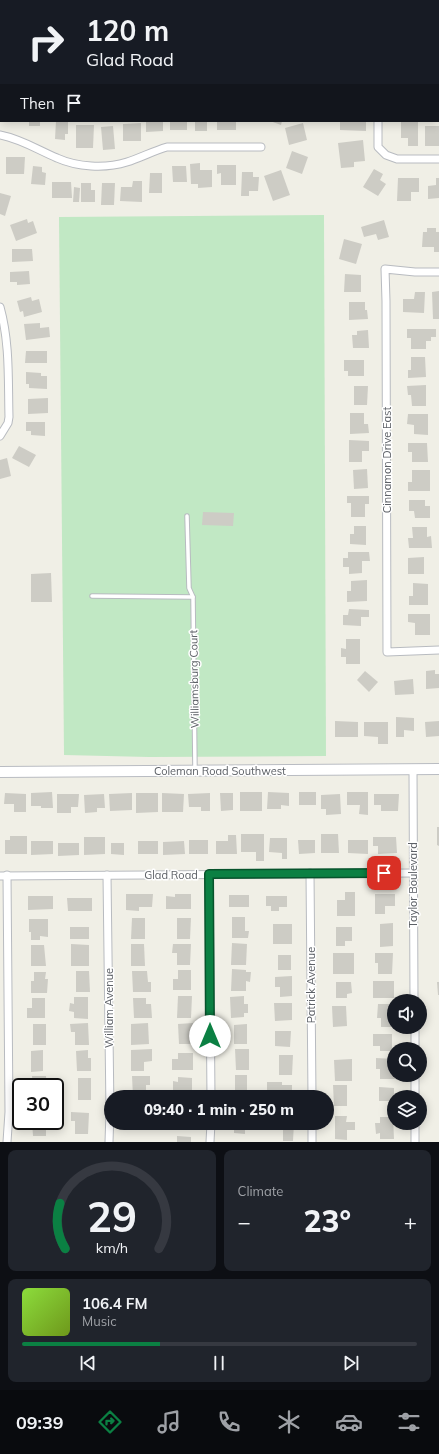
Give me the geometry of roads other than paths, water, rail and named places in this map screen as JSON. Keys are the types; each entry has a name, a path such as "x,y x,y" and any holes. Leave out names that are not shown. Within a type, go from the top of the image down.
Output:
{"street":[{"path":"378,122 378,147 386,155 397,159 439,159"},
{"path":"0,135 22,142 64,161 91,166 112,165 126,162 153,151 167,148 261,147"},
{"name":"Cinnamon Drive East","path":"439,272 415,272 385,269 388,652 439,650"},
{"path":"0,306 8,348 9,417 8,423 0,436"},
{"name":"Taylor Boulevard","path":"412,769 414,994"},
{"name":"Coleman Road Southwest","path":"0,772 195,772 439,769"},
{"name":"Patrick Avenue","path":"310,873 312,1090"},
{"name":"Glad Road","path":"3,876 413,873"},
{"path":"209,874 211,1090"},
{"name":"William Avenue","path":"108,875 109,1142"},
{"path":"3,876 9,1104 7,1142"},
{"path":"210,1130 210,1142"},
{"path":"312,1130 312,1142"},
{"path":"415,1130 415,1142"}],"lane":[{"name":"Williamsburg Court","path":"187,516 189,588 193,597 195,772"},
{"path":"92,596 193,597"}]}
